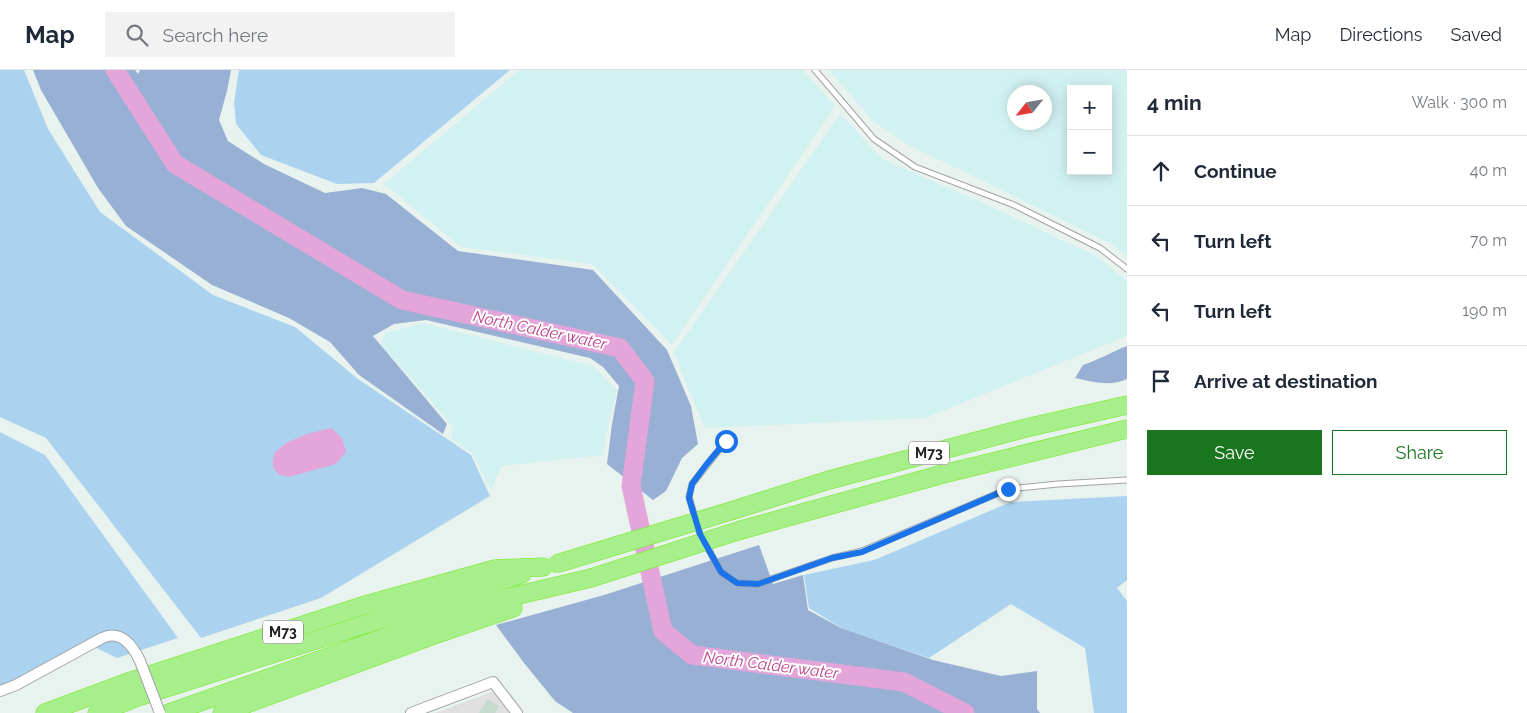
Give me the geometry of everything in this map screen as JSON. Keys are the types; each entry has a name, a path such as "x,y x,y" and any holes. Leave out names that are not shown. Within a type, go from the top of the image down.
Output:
{"highway":[{"name":"M73","path":"98,713 138,697 532,569 839,477 1026,428 1127,405"},
{"name":"M73","path":"169,713 306,664 506,598 538,594 740,530 943,474 1127,430"},
{"name":"M73","path":"45,713 131,681 362,606 495,569 532,569"},
{"path":"222,713 538,594"},
{"path":"193,713 306,664"}],"street":[{"path":"0,691 16,685 99,640 112,635 124,639 134,647 160,713"},
{"path":"411,713 493,682 517,713"}],"lane":[{"path":"815,70 874,139 915,167 1014,205 1100,248 1127,270"},
{"path":"726,441 692,484 689,498 700,534 721,572 737,583 758,584 832,558 862,552 1008,489 1127,480"}],"shaded area":[{"path":"0,70 24,70 48,129 100,212 213,295 295,327 358,379 471,455 490,496 321,598 201,638 46,438 0,417"},
{"path":"33,70 135,70 138,74 140,70 231,70 219,120 228,141 264,164 325,193 362,188 386,194 458,251 593,270 667,350 691,406 698,444 682,458 666,491 653,500 607,464 619,386 603,367 590,358 426,320 394,324 373,336 447,424 443,434 359,375 330,342 289,318 212,285 126,226 98,188 41,90"},
{"path":"239,70 510,70 374,183 337,184 261,155 236,124 234,102"},
{"path":"519,70 803,70 835,106 672,345 592,264 461,247 384,184"},
{"path":"829,70 1127,70 1127,256 1112,244 905,143 873,121"},
{"path":"840,114 884,160 983,203 1096,256 1127,281 1127,336 925,418 705,428 674,352"},
{"path":"423,323 593,366 617,390 605,439 604,455 501,466 491,490 472,453 451,439 453,427 395,360 380,347 385,333"},
{"path":"1127,346 1127,379 1108,383 1075,378 1083,365"},
{"path":"331,428 342,438 346,452 336,464 289,477 278,474 273,467 275,452 288,442 307,434"},
{"path":"0,432 45,455 178,638 117,658 86,643 17,681 0,686"},
{"path":"1127,496 1127,580 1117,588 1127,601 1127,713 1094,713 1085,648 1011,604 929,658 843,629 809,608 804,575 874,560 1011,502"},
{"path":"759,545 773,584 803,575 808,610 841,628 933,660 1001,676 1037,671 1037,709 1040,713 573,713 555,701 496,625 604,595"},
{"path":"492,692 522,713 435,713"}],"building":[{"path":"487,699 499,706 495,713 479,713"}],"waterway":[{"name":"North Calder water","path":"115,70 175,164 402,300 620,348 645,381 631,486 663,631 692,655 904,682 965,713"}],"route":[{"path":"726,441 692,484 689,498 700,534 721,572 737,583 758,584 832,558 862,552 1008,489"}]}
